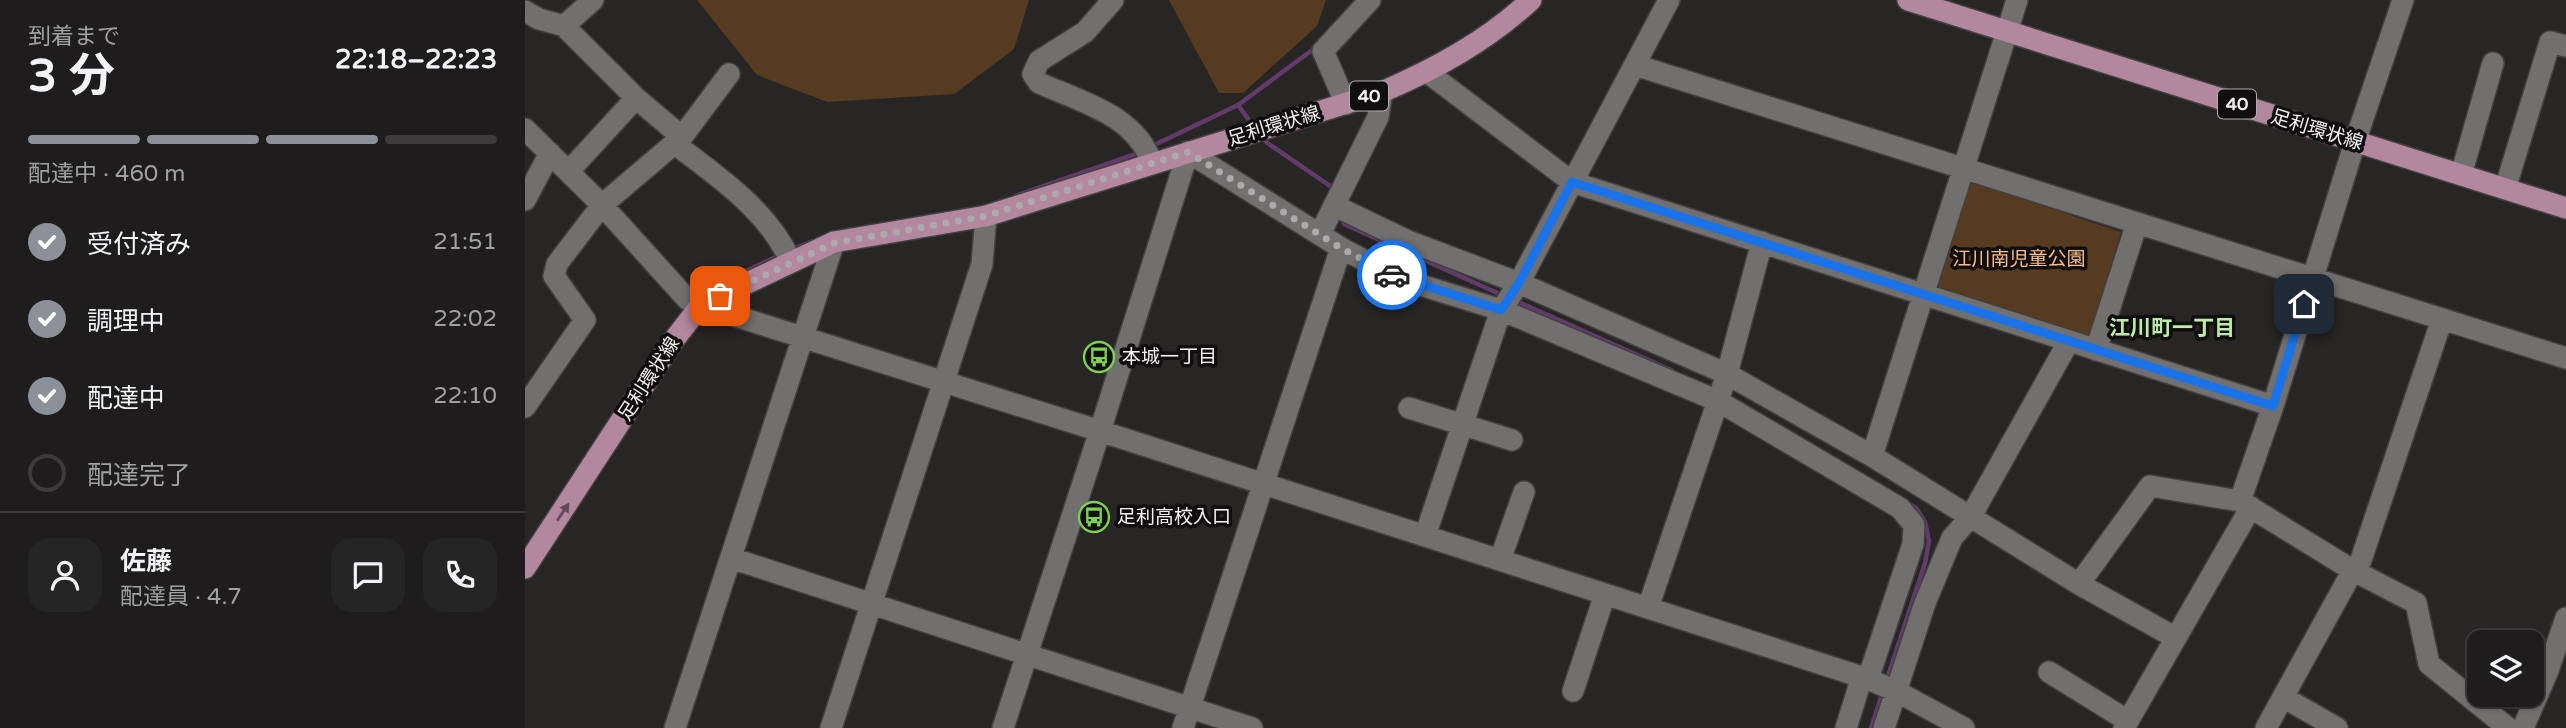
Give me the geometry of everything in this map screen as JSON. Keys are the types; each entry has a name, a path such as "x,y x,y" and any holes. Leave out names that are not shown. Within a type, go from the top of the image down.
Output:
{"main road":[{"name":"足利環状線","path":"525,568 674,341 694,302 788,255 834,243 986,216 1148,154 1188,152 1382,92 1468,50 1531,0"},
{"name":"足利環状線","path":"1908,0 2566,208"}],"street":[{"path":"564,26 593,0"},
{"path":"1113,0 1085,32 1039,61 1033,74 1039,83 1119,119 1131,129 1148,154"},
{"path":"1346,104 1323,51 1370,0"},
{"path":"1425,536 1501,310 1519,283 1669,0"},
{"path":"1872,456 2017,0"},
{"path":"2049,672 2126,725 2176,638 2246,504 2273,406 2396,2"},
{"path":"525,11 539,19 564,26 678,141 751,205 788,255"},
{"path":"2505,189 2550,42 2566,46"},
{"path":"2461,175 2493,63"},
{"path":"1635,65 2566,358"},
{"path":"1427,72 1572,182 2273,406"},
{"path":"525,407 585,320 554,276 557,264 601,205 678,141 729,74"},
{"path":"1320,234 1378,117 1382,92"},
{"path":"569,172 636,98"},
{"path":"525,129 694,302 1865,678 1896,691 1964,728"},
{"path":"1003,728 1188,152 1341,248 1398,278 1501,310 1718,401 1900,508 1914,525 1913,544 1846,728"},
{"path":"525,200 550,153"},
{"path":"1335,205 1408,241 1519,283 1727,374 1872,456 2079,584 2176,638"},
{"path":"831,728 982,264 986,216"},
{"path":"2096,350 2137,223"},
{"path":"675,728 834,243"},
{"path":"1648,608 1727,374 1762,243"},
{"path":"1187,718 1341,248"},
{"path":"2266,728 2361,560 2442,319"},
{"path":"1884,728 1925,603 1952,538 1971,516 2069,341"},
{"path":"1409,408 1512,440"},
{"path":"2079,584 2150,486 2246,504 2354,571 2416,603 2429,664 2508,728"},
{"path":"1500,560 1524,492"},
{"path":"731,558 1026,656 1187,718 1252,728"},
{"path":"1573,691 1605,594"},
{"path":"2523,728 2547,673 2566,618"},
{"path":"2283,697 2337,728"}],"green space":[{"path":"697,0 1029,0 1014,49 954,94 827,102 757,75"},
{"path":"1169,0 1326,0 1317,26 1243,93 1219,93"},
{"name":"江川南児童公園","path":"1974,183 2121,232 2089,337 1937,293 1933,284 1964,185"}],"waterway":[{"path":"1150,147 1238,105 1315,48"},
{"path":"1238,105 1254,127"},
{"path":"1262,136 1266,142 1333,188 1334,192"},
{"path":"1015,196 1138,153"},
{"path":"1342,217 1344,224 1502,295"},
{"path":"791,250 825,236"},
{"path":"697,297 702,292 780,255"},
{"path":"1516,301 1671,370"},
{"path":"1887,679 1925,563 1929,541 1925,522 1916,508 1908,503"},
{"path":"1871,728 1883,691"}],"way so far":[{"path":"720,296 834,243 986,216 1188,152 1341,248 1392,275"}],"place":[{"name":"本城一丁目","path":"1099,357"},
{"name":"足利高校入口","path":"1094,517"}],"district":[{"name":"江川町一丁目","path":"2172,328"}],"route":[{"path":"1392,275 1501,310 1519,283 1572,182 2273,406 2304,304"}]}
